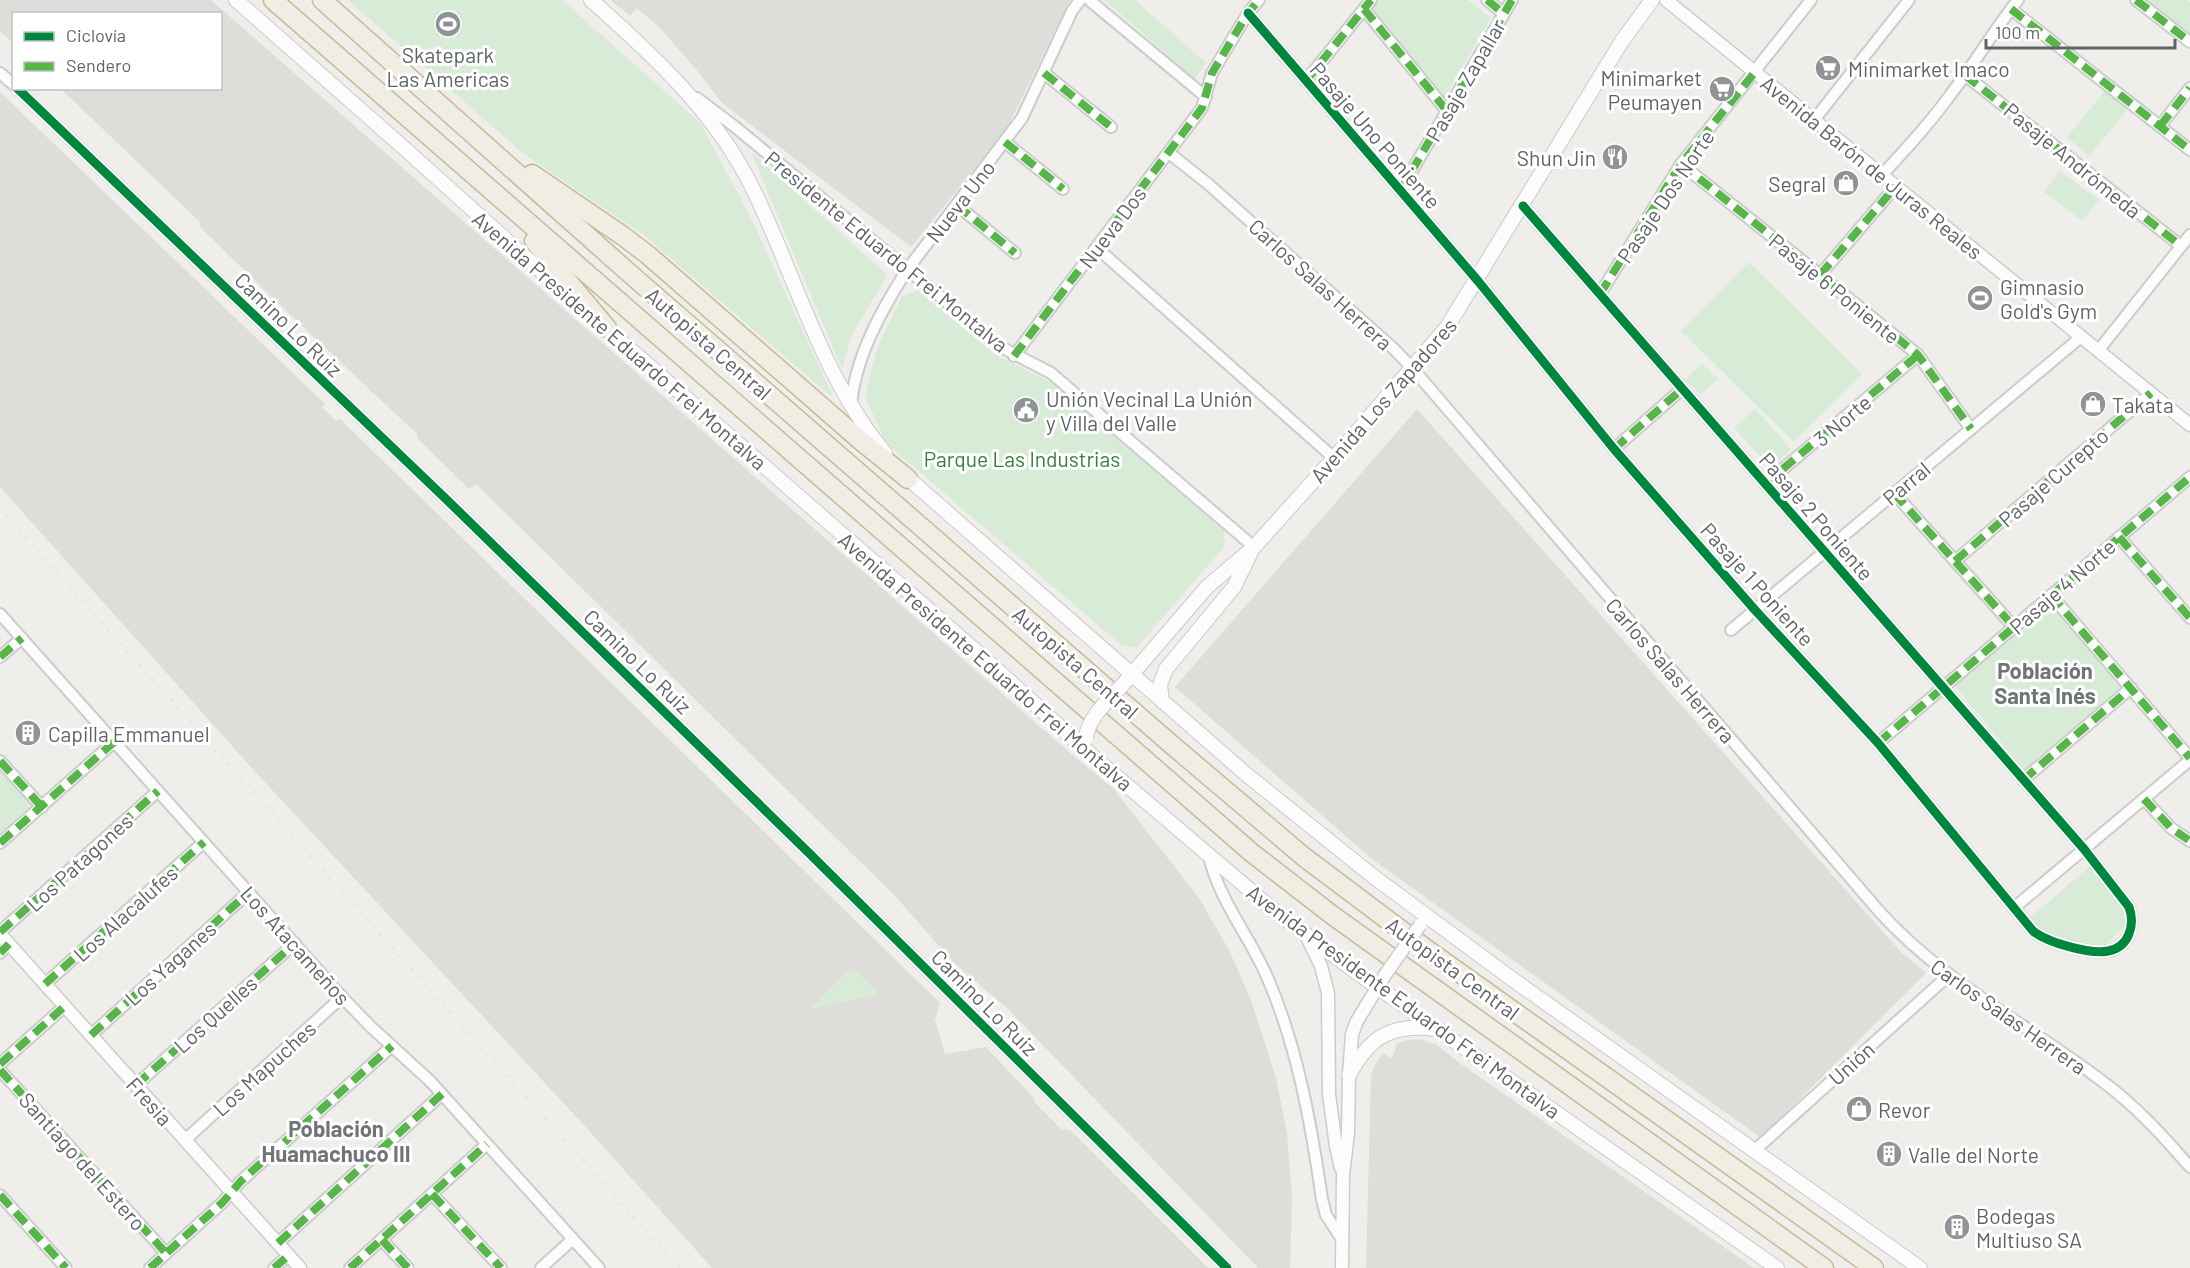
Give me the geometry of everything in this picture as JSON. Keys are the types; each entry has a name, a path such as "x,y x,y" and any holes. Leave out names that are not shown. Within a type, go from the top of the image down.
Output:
{"highway":[{"name":"Autopista Central","path":"273,0 1274,870 1366,941 1824,1268"},
{"name":"Autopista Central","path":"322,0 628,272 1154,730 1304,857 1425,948 1874,1268"},
{"path":"474,135 634,244 866,446 908,479"},
{"path":"487,188 607,328"}],"main road":[{"name":"Avenida Presidente Eduardo Frei Montalva","path":"236,0 532,265 607,328 1209,856 1306,935 1381,981 1440,1030 1777,1268"},
{"path":"591,0 686,91 713,124 753,188 821,347 851,406 879,447 908,479 1129,678 1162,701 1423,920 1920,1268"},
{"name":"Avenida Los Zapadores","path":"1090,754 1086,738 1087,730 1093,719 1207,587 1254,547 1448,327 1622,41 1652,0"},
{"name":"Avenida Los Zapadores","path":"1162,701 1160,685 1166,669 1234,586 1254,547"},
{"path":"1349,1075 1367,1047 1389,1032 1419,1027 1440,1030"}],"street":[{"name":"Nueva Uno","path":"851,406 854,382 861,358 894,290 1022,118 1072,10 1080,0"},
{"path":"1089,0 1206,97"},
{"name":"Nueva Dos","path":"1014,356 1202,108 1212,73 1258,0"},
{"path":"1306,81 1371,0"},
{"path":"1487,0 1503,13"},
{"name":"Pasaje Zapallar","path":"1400,191 1512,0"},
{"name":"Avenida Barón de Juras Reales","path":"1666,0 2190,425"},
{"name":"Pasaje Dos Norte","path":"1600,294 1681,164 1811,0"},
{"path":"1814,120 1909,0"},
{"path":"2136,0 2190,42"},
{"path":"1882,175 1934,116 2015,4 2190,150"},
{"path":"1364,9 1447,111"},
{"name":"Pasaje Uno Poniente","path":"1248,13 1478,281"},
{"name":"Camino Lo Ruiz","path":"0,73 12,84"},
{"path":"1044,73 1111,127"},
{"name":"Pasaje Andrómeda","path":"1965,75 2181,246"},
{"path":"2160,126 2190,88"},
{"name":"Camino Lo Ruiz","path":"18,90 496,548 964,1005 1227,1268"},
{"name":"Presidente Eduardo Frei Montalva","path":"686,91 734,126 1001,347 1014,356 1051,373 1254,547"},
{"path":"1005,142 1063,189"},
{"name":"Carlos Salas Herrera","path":"1169,153 1216,191 1394,349 1413,369 1890,924 1924,956 1949,975 2112,1088 2154,1126 2190,1167"},
{"name":"Pasaje 6 Poniente","path":"1681,164 1918,356 1971,429"},
{"path":"1820,275 1896,186"},
{"path":"957,205 1016,253"},
{"name":"Pasaje 2 Poniente","path":"1523,206 2084,849 2129,907 2133,917 2132,927 2124,942 2109,951 2084,950 2039,936 2015,907"},
{"path":"2098,351 2190,235"},
{"path":"1097,248 1334,458"},
{"name":"Pasaje 1 Poniente","path":"1478,281 1614,449 1755,610 1878,743 2015,907"},
{"name":"Parral","path":"1731,630 2082,337"},
{"name":"3 Norte","path":"1765,484 1918,356"},
{"path":"1614,449 1682,389"},
{"name":"Pasaje Curepto","path":"1955,561 2151,393"},
{"name":"Pasaje 4 Norte","path":"1878,743 2190,477"},
{"path":"1894,493 2014,627"},
{"path":"2119,537 2190,618"},
{"path":"2015,907 2190,759 2051,595"},
{"name":"Los Atacameños","path":"0,614 342,996 442,1094 599,1268"},
{"path":"0,657 22,638"},
{"path":"2023,780 2131,688"},
{"path":"0,843 114,742"},
{"path":"0,761 42,807"},
{"name":"Los Patagones","path":"0,933 158,791"},
{"path":"2144,799 2171,828 2190,841"},
{"name":"Los Alacalufes","path":"45,984 204,843"},
{"path":"1209,856 1213,876 1222,896 1264,970 1285,1021 1306,1100 1326,1215 1343,1241"},
{"name":"Los Yaganes","path":"91,1035 249,892"},
{"path":"1342,1268 1342,1175 1348,1133 1352,1034 1357,1021 1381,981 1423,920"},
{"name":"Fresia","path":"0,933 5,949 45,984 300,1268"},
{"path":"1306,935 1321,966 1328,993 1329,1094 1342,1175"},
{"name":"Los Quelles","path":"136,1085 295,943"},
{"name":"Unión","path":"1754,1150 1949,975"},
{"name":"Los Mapuches","path":"185,1140 342,996"},
{"path":"0,1064 64,1006"},
{"path":"150,1268 241,1181 392,1046"},
{"name":"Santiago del Estero","path":"0,1070 166,1253"},
{"path":"278,1243 442,1094"},
{"path":"350,1268 487,1144"},
{"path":"0,1194 66,1268"},
{"path":"432,1194 501,1268"},
{"path":"541,1268 573,1239"},
{"path":"382,1240 408,1268"},
{"path":"274,1268 288,1255"}],"shaded area":[{"path":"0,0 211,0 1070,753 1113,788 1199,898 1229,950 1251,1000 1276,1078 1287,1133 1292,1199 1290,1268 1258,1268 1008,1009 953,962 895,896 476,484 469,489 417,438 418,435 283,308 199,226 201,223 62,90 222,90 222,12 12,12 12,42 0,31"},
{"path":"611,0 1070,0 1006,130 911,247 722,103 661,29 637,8 630,16"},
{"path":"0,92 325,404 322,407 336,421 340,419 940,1003 935,1020 945,1054 986,1047 1061,1129 1070,1130 1208,1268 712,1268 583,1124 260,777 0,487"},
{"path":"1417,409 1901,952 1926,973 1761,1138 1372,859 1175,687"},
{"path":"1413,1039 1437,1045 1754,1268 1366,1268 1371,1075 1383,1053 1392,1059 1397,1043"}],"green space":[{"path":"348,0 562,0 700,123 749,214 834,399 645,236 524,154"},
{"path":"1105,0 1135,0 1206,63 1195,79"},
{"path":"1378,0 1468,0 1491,18 1444,98 1370,10"},
{"path":"2144,0 2187,0 2190,3 2190,37"},
{"path":"2105,91 2127,110 2089,156 2067,137"},
{"path":"751,152 887,275 852,335 842,369"},
{"path":"2060,171 2099,200 2082,221 2044,192"},
{"path":"1749,262 1862,374 1794,442 1681,331"},
{"name":"Parque Las Industrias","path":"918,291 996,355 1054,384 1224,531 1225,546 1136,648 1121,645 886,443 865,396 878,346 902,296"},
{"path":"1702,363 1718,379 1701,394 1685,380"},
{"path":"1755,409 1791,449 1771,468 1734,428"},
{"path":"2051,603 2123,688 2025,770 1954,685"},
{"path":"0,766 37,805 0,838"},
{"path":"2090,866 2127,914 2123,928 2105,945 2083,947 2044,935 2030,918"},
{"path":"853,967 879,995 810,1009"}],"railway":[{"path":"0,509 679,1268"}],"marked path":[{"path":"1014,356 1202,108 1212,73 1248,13 1259,0"},
{"path":"1306,81 1371,0"},
{"path":"1487,0 1503,13"},
{"path":"1400,191 1512,0"},
{"path":"2136,0 2190,42"},
{"path":"1364,9 1447,111"},
{"path":"2011,9 2190,150"},
{"path":"1600,294 1681,164 1755,72"},
{"path":"1044,73 1111,127"},
{"path":"1965,75 2181,246"},
{"path":"2160,126 2190,88"},
{"path":"1005,142 1063,189"},
{"path":"1681,164 1918,355 1971,429"},
{"path":"1820,275 1896,186"},
{"path":"957,205 1015,253"},
{"path":"1765,484 1918,355"},
{"path":"1614,449 1682,389"},
{"path":"1955,561 2151,393"},
{"path":"1878,743 2190,477"},
{"path":"1894,493 2014,627"},
{"path":"2119,537 2190,618"},
{"path":"2051,595 2190,758"},
{"path":"0,657 22,638"},
{"path":"2023,780 2131,688"},
{"path":"0,843 114,742"},
{"path":"0,761 42,807"},
{"path":"0,932 158,791"},
{"path":"2144,799 2171,828 2190,841"},
{"path":"45,984 204,842"},
{"path":"91,1035 249,892"},
{"path":"136,1085 295,943"},
{"path":"0,953 9,944"},
{"path":"0,1064 65,1006"},
{"path":"150,1268 223,1202 241,1181 392,1046"},
{"path":"0,1070 166,1253"},
{"path":"278,1243 442,1094"},
{"path":"350,1268 487,1144"},
{"path":"432,1194 501,1268"},
{"path":"0,1195 66,1268"},
{"path":"382,1240 408,1268"},
{"path":"274,1268 289,1255"}],"cycle path":[{"path":"1248,13 1478,281 1614,449 1755,610 1878,743 2033,931 2058,943 2091,951 2108,951 2121,945 2126,940 2131,927 2129,907 2084,849 1523,206"},
{"path":"19,90 446,499 811,855 1227,1268"}],"place":[{"name":"Skatepark Las Americas","path":"448,24"},
{"name":"Minimarket Imaco","path":"1828,68"},
{"name":"Minimarket Peumayen","path":"1722,89"},
{"name":"Shun Jin","path":"1615,157"},
{"name":"Segral","path":"1846,183"},
{"name":"Gimnasio Gold's Gym","path":"1980,298"},
{"name":"Takata","path":"2093,404"},
{"name":"Unión Vecinal La Unión y Villa del Valle","path":"1026,410"},
{"name":"Capilla Emmanuel","path":"28,733"},
{"name":"Revor","path":"1859,1109"},
{"name":"Valle del Norte","path":"1889,1154"},
{"name":"Bodegas Multiuso SA","path":"1957,1227"}],"district":[{"name":"Población Santa Inés","path":"2045,682"},
{"name":"Población Huamachuco III","path":"336,1140"}]}
